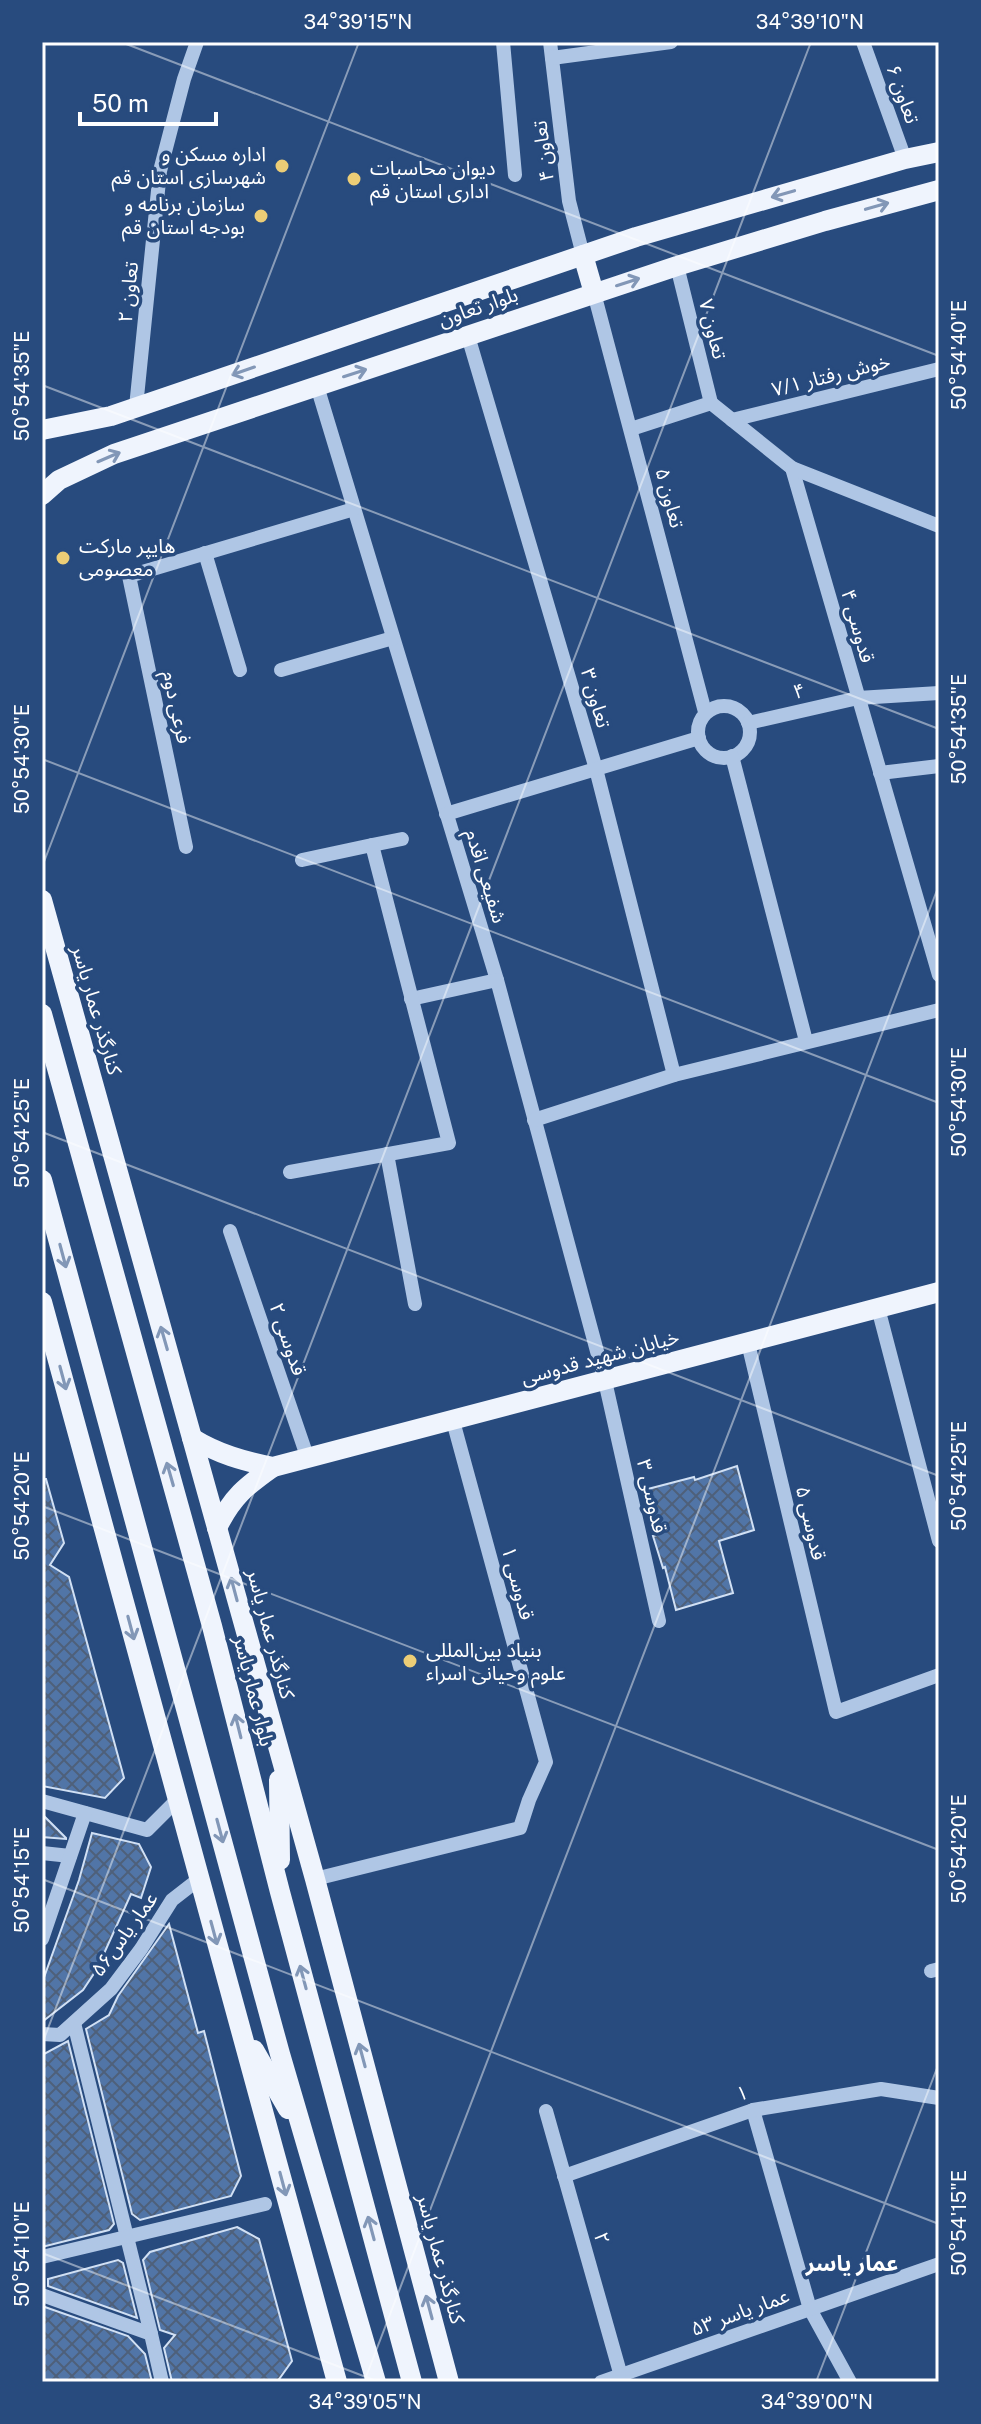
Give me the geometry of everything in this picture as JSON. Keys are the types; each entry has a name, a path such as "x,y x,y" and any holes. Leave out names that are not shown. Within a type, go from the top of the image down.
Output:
{"main road":[{"name":"بلوار تعاون","path":"42,430 111,416 583,255 905,159 939,152"},
{"name":"بلوار تعاون","path":"42,495 59,480 114,454 677,266 840,216 939,190"},
{"path":"583,255 594,293"},
{"name":"کنارگذر عمار یاسر","path":"42,900 315,1879 449,2382"},
{"name":"بلوار عمار یاسر","path":"42,1014 212,1626 412,2382"},
{"path":"42,1180 303,2133 376,2382"},
{"name":"خیابان شهید قدوسی","path":"273,1467 939,1292"},
{"path":"42,1302 337,2382"},
{"path":"192,1438 226,1456 273,1467"},
{"path":"217,1528 228,1505 242,1489 273,1467"},
{"path":"119,1585 151,1576"},
{"path":"279,1753 280,1892"},
{"path":"240,2026 303,2133"}],"street":[{"name":"تعاون ۲","path":"136,407 160,171 197,42"},
{"path":"503,42 515,175"},
{"name":"تعاون ۴","path":"550,42 569,201 583,255"},
{"path":"552,58 671,42"},
{"name":"تعاون ۶","path":"863,42 905,159"},
{"name":"تعاون ۷","path":"677,266 711,403"},
{"name":"تعاون ۵","path":"594,293 705,712"},
{"name":"تعاون ۳","path":"468,336 596,769 674,1075"},
{"name":"خوش رفتار ۷/۱","path":"732,420 939,369"},
{"name":"شفیعی اقدم","path":"317,386 497,980 605,1381"},
{"path":"631,429 711,403 792,468 936,524"},
{"name":"قدوسی ۴","path":"792,468 939,975"},
{"path":"240,670 205,553 354,509"},
{"name":"فرعی دوم","path":"186,847 129,576 205,553"},
{"path":"281,670 393,638"},
{"name":"۴","path":"748,723 858,698 939,693"},
{"path":"721,705 745,715 748,723 751,731 746,747 723,759 707,753 699,738 698,730 705,712 721,705"},
{"path":"446,814 699,738"},
{"path":"732,756 806,1041"},
{"path":"880,773 939,766"},
{"path":"302,860 402,839"},
{"path":"290,1172 449,1143 372,845"},
{"path":"411,999 497,980"},
{"path":"534,1120 674,1075 939,1010"},
{"path":"387,1154 415,1304"},
{"name":"قدوسی ۲","path":"230,1231 308,1459"},
{"path":"878,1308 939,1541"},
{"name":"قدوسی ۵","path":"748,1343 836,1712 939,1675"},
{"name":"قدوسی ۳","path":"605,1381 659,1621"},
{"name":"قدوسی ۱","path":"315,1879 520,1828 546,1762 453,1421"},
{"path":"42,1801 147,1830 177,1800"},
{"path":"42,1939 85,1813"},
{"path":"42,1853 70,1856"},
{"name":"عمار یاس۵۶","path":"42,2034 60,2035 111,1989 172,1900 199,1879"},
{"path":"74,2023 162,2382"},
{"name":"۱","path":"564,2176 753,2110 881,2089 939,2098"},
{"path":"753,2110 810,2309 850,2382"},
{"name":"۲","path":"546,2111 621,2376"},
{"path":"42,2257 265,2204"},
{"name":"عمار یاسر ۵۳","path":"601,2382 939,2264"},
{"path":"42,2295 151,2334"}],"building":[{"path":"737,1466 754,1530 719,1541 733,1593 676,1610 653,1536 657,1535 644,1490 694,1477 695,1480"},
{"path":"42,1479 46,1479 64,1543 50,1565 69,1577 124,1778 105,1798 42,1786"},
{"path":"42,1814 66,1838 66,1839 42,1837"},
{"path":"92,1833 139,1844 151,1867 141,1898 131,1894 97,1969 83,1990 42,2022 42,1983 79,1880"},
{"path":"169,1924 198,2033 204,2031 241,2176 231,2196 140,2220 132,2214 86,2029 109,2015 118,1996"},
{"path":"68,2041 114,2224 109,2230 42,2247 42,2055"},
{"path":"237,2227 259,2239 292,2361 277,2382 172,2382 164,2348 175,2335 160,2330 143,2260 150,2252"},
{"path":"118,2260 123,2263 137,2318 48,2286 48,2279"},
{"path":"42,2306 128,2336 145,2354 152,2382 42,2382"}],"place":[{"name":"اداره مسکن و شهرسازی استان قم","path":"282,166"},
{"name":"دیوان محاسبات اداری استان قم","path":"354,179"},
{"name":"سازمان برنامه و بودجه استان قم","path":"261,216"},
{"name":"هایپر مارکت معصومی","path":"63,558"},
{"name":"بنیاد بین‌المللی علوم وحیانی اسراء","path":"410,1661"}],"district":[{"name":"عمار یاسر","path":"852,2263"}]}
